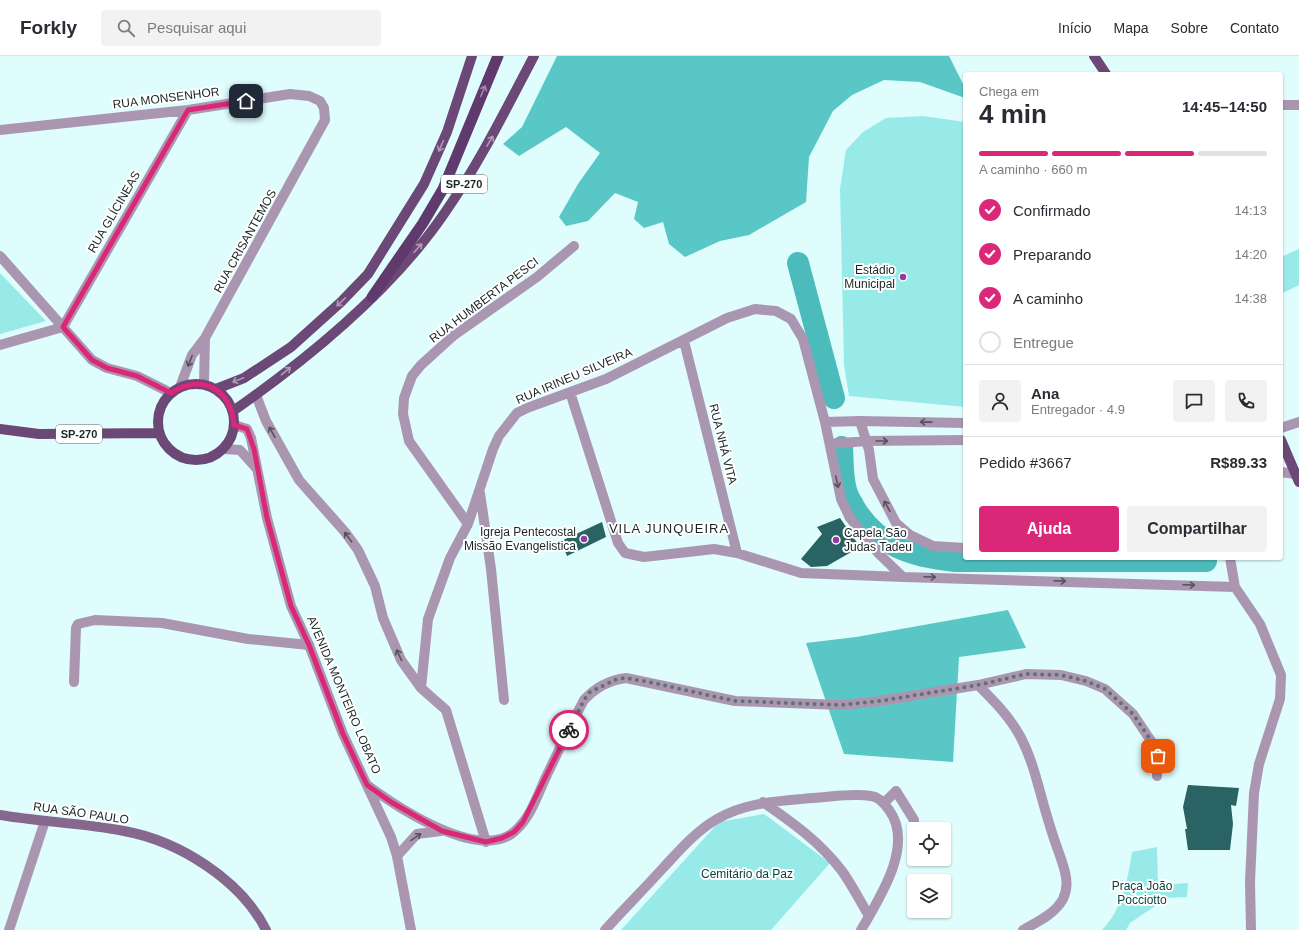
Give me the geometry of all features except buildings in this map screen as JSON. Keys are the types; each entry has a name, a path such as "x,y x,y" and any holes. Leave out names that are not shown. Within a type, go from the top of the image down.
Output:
{"highway":[{"path":"372,297 423,223 443,190 498,56"}],"main road":[{"name":"SP-270","path":"216,389 244,378 290,347 341,302 368,274 424,184 447,132 472,56"},
{"name":"SP-270","path":"233,411 256,395 341,326 372,297 422,244 446,212 494,135 534,56"},
{"path":"1094,56 1105,72"},
{"path":"191,384 204,384 216,389 227,400 233,411 234,425 229,442 223,449 212,456 200,460 186,459 174,454 165,445 159,433 157,418 162,404 171,393 180,387 191,384"},
{"name":"SP-270","path":"0,429 39,434 159,433"},
{"path":"1283,445 1297,478"},
{"name":"RUA SÃO PAULO","path":"0,815 125,831 161,842 214,871 242,894 260,917 266,930"}],"street":[{"name":"RUA MONSENHOR","path":"0,130 188,110 290,94 309,96 320,101 324,108 325,120 306,156"},
{"path":"1283,105 1299,105"},
{"name":"RUA GLÍCINEAS","path":"63,327 188,110"},
{"name":"RUA CRISANTEMOS","path":"180,387 192,355 206,338 306,156"},
{"name":"RUA HUMBERTA PESCI","path":"468,524 409,441 403,414 404,398 412,376 421,365 453,336 537,277 574,246"},
{"path":"0,256 92,360 107,368 137,376 171,393"},
{"name":"RUA IRINEU SILVEIRA","path":"421,688 428,619 450,558 468,524 496,443 518,413 527,408 606,379 727,318 755,309 776,311 791,319 803,339 825,422 841,499 850,518 878,553 903,576"},
{"path":"0,345 63,327"},
{"name":"RUA CRISANTEMOS","path":"204,384 206,338"},
{"name":"RUA NHÁ VITA","path":"684,341 737,553"},
{"path":"570,392 618,543 625,553 644,557 714,549 737,553 801,573 1235,587"},
{"path":"256,395 266,421 299,480 345,532 358,550 375,586 383,618 401,660 421,688 446,710 486,842"},
{"path":"860,421 866,441 873,479 896,523 910,535 933,546 963,548"},
{"path":"825,422 860,421 963,423"},
{"path":"1283,427 1299,422"},
{"name":"AVENIDA MONTEIRO LOBATO","path":"234,425 247,429 251,438 267,518 291,606 309,645 343,734 392,837 411,930"},
{"path":"830,444 866,441 963,440"},
{"path":"223,449 240,450 257,469"},
{"path":"1283,473 1297,478"},
{"path":"480,491 491,569 504,700"},
{"path":"1230,560 1235,587 1260,624 1281,675 1280,699 1259,764 1254,793 1250,882 1253,930"},
{"path":"74,682 76,628 78,624 85,621 95,620 162,623 248,639 309,645"},
{"path":"367,785 391,802 442,831 486,842 502,838 514,832 523,822 584,700 590,692 617,679 626,678 735,701 841,705 880,701 978,685 1026,674 1061,675 1086,681 1105,689 1133,714 1152,742 1158,756 1157,776"},
{"path":"978,685 994,700 1010,719 1021,738 1034,770 1050,827 1066,873 1066,887 1063,899 1050,914 1023,930"},
{"path":"884,803 896,791 914,822"},
{"path":"605,930 697,833 715,820 736,809 763,802 847,796 872,796 884,803 893,816 898,829 898,845 883,892 860,930"},
{"path":"763,802 817,842 842,871 869,916"},
{"path":"9,930 45,821"},
{"path":"397,856 417,834 442,831"}],"green space":[{"name":"Estádio Municipal","path":"923,116 963,122 963,407 849,396 844,365 840,189 846,150 863,132 886,118"},
{"path":"1299,249 1299,285 1283,293 1283,256"},
{"path":"0,273 46,321 0,334"},
{"name":"Cemitário da Paz","path":"764,814 830,863 771,930 621,930 719,822"},
{"name":"Praça João Pocciotto","path":"1157,847 1158,885 1188,883 1187,897 1167,898 1130,923 1126,930 1102,930 1115,913 1123,894 1132,852"}],"shaded area":[{"path":"557,56 949,56 963,84 963,97 920,82 884,80 852,95 833,111 809,157 806,202 749,235 720,241 685,257 669,244 663,222 644,228 634,219 638,202 615,193 588,221 566,226 559,217 578,184 600,153 566,127 519,156 503,144 522,127"},
{"path":"1008,610 1026,648 959,657 953,762 844,754 806,643 856,637"}],"waterway":[{"path":"798,263 834,398"},
{"path":"842,447 844,482 854,507 863,520 885,540 897,547 911,552 955,561 1206,561"}],"way so far":[{"path":"569,730 584,700 590,692 617,679 626,678 649,682 735,701 841,705 880,701 978,685 1026,674 1061,675 1086,681 1105,689 1133,714 1155,747 1158,756"}],"place":[{"name":"Estádio Municipal","path":"903,277"},
{"name":"Igreja Pentecostal Missão Evangelistica","path":"584,539"},
{"name":"Capela São Judas Tadeu","path":"836,540"}],"district":[{"name":"VILA JUNQUEIRA","path":"669,528"}],"route":[{"path":"246,101 188,110 63,327 92,360 107,368 137,376 171,393 180,387 191,384 204,384 216,389 227,400 233,411 234,425 247,429 254,449 267,518 291,606 309,645 343,734 367,785 391,802 442,831 486,842 502,838 514,832 531,810 569,730"}]}
